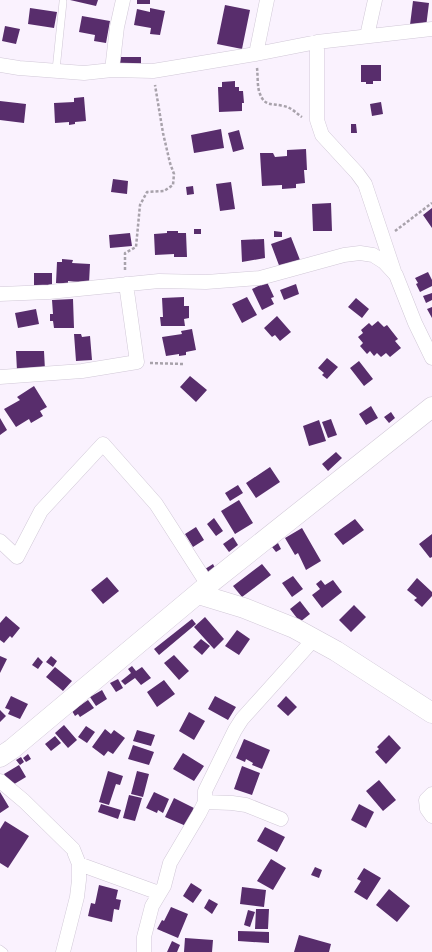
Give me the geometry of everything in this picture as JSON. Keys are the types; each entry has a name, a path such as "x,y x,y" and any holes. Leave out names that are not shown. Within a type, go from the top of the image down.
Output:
{"street":[{"path":"112,70 122,0"},
{"path":"256,54 267,0"},
{"path":"367,36 375,0"},
{"path":"0,65 84,73 112,70 153,71 317,42 432,29"},
{"path":"317,42 317,120 322,135 365,184 396,275 415,323 432,358"},
{"path":"0,294 49,292 159,281 206,282 260,278 344,255 360,253 373,255 384,262 396,275"},
{"path":"0,377 82,371 137,362 126,284"},
{"path":"0,757 12,749 203,589 432,407"},
{"path":"0,542 17,557 41,511 103,444 156,504 203,589 230,603 294,628 389,684 432,713"},
{"path":"144,952 144,937 152,906 166,880 170,863 193,826 204,802 204,792 235,730 252,708 314,639"},
{"path":"0,781 24,800 73,848 79,864 77,897 63,952"},
{"path":"432,794 426,800 427,808 432,816"},
{"path":"204,802 246,805 281,819"},
{"path":"79,864 159,893"}],"lane":[{"path":"56,70 63,2"},
{"path":"0,949 4,952"}],"path":[{"path":"256,54 259,93 264,102 271,105 284,106 294,110 322,135"},
{"path":"126,284 125,253 136,247 140,205 147,192 164,190 173,185 174,174 163,134 153,71"},
{"path":"384,240 432,203"},
{"path":"137,362 183,364"}],"building":[{"path":"70,0 98,0 96,6"},
{"path":"137,0 150,0 150,4 137,4"},
{"path":"413,1 429,3 426,27 410,25"},
{"path":"225,5 250,10 242,49 217,44"},
{"path":"30,8 57,12 54,28 28,24"},
{"path":"150,8 165,11 160,35 150,34 151,28 134,25 137,9 150,12"},
{"path":"82,16 110,21 106,43 94,41 95,35 79,32"},
{"path":"5,26 20,29 16,44 2,41"},
{"path":"118,57 141,57 141,66 118,66"},
{"path":"361,65 381,65 381,81 373,81 373,84 361,82"},
{"path":"235,81 235,87 239,87 239,91 243,91 244,103 242,103 242,111 219,112 218,87 222,87 222,82"},
{"path":"84,97 86,121 75,122 75,124 69,125 69,122 55,123 54,103 74,102 74,98"},
{"path":"0,101 26,104 24,123 0,120"},
{"path":"381,102 383,114 372,116 370,104"},
{"path":"351,124 356,124 357,133 351,133"},
{"path":"221,129 224,148 194,153 191,135"},
{"path":"239,130 244,149 233,152 228,133"},
{"path":"306,149 307,170 304,170 305,183 296,184 296,188 282,189 282,185 262,186 260,153 273,153 275,157 287,156 287,150"},
{"path":"113,179 128,181 127,194 111,192"},
{"path":"231,182 235,209 220,211 216,184"},
{"path":"193,186 194,194 187,195 186,187"},
{"path":"331,203 332,231 313,231 312,204"},
{"path":"432,208 432,228 423,215"},
{"path":"194,229 201,229 201,234 194,234"},
{"path":"167,231 186,233 187,257 174,257 174,254 155,255 154,234 167,233"},
{"path":"274,231 282,232 282,237 274,237"},
{"path":"130,233 132,246 110,248 109,235"},
{"path":"291,237 300,260 280,268 271,244"},
{"path":"264,239 265,258 242,262 241,240"},
{"path":"62,259 73,260 72,263 90,264 89,283 68,281 68,284 56,283 57,262 62,262"},
{"path":"428,272 432,280 432,286 420,292 415,278"},
{"path":"34,273 52,273 52,288 34,288"},
{"path":"267,282 274,297 271,298 274,304 262,310 252,289"},
{"path":"296,284 299,294 284,300 280,290"},
{"path":"432,293 432,300 426,303 423,296"},
{"path":"184,297 184,306 189,306 189,318 184,319 185,326 161,326 160,317 163,317 162,298"},
{"path":"247,297 257,315 242,323 232,304"},
{"path":"356,298 369,309 362,318 348,307"},
{"path":"73,299 74,328 54,328 53,321 50,321 50,314 53,314 52,300"},
{"path":"432,307 432,318 427,309"},
{"path":"36,309 39,324 18,328 15,313"},
{"path":"277,316 291,332 280,341 275,335 272,337 264,328"},
{"path":"378,321 384,327 387,325 398,339 395,341 401,348 390,357 386,353 381,357 377,353 374,356 370,351 367,354 360,346 363,343 358,337 363,333 361,330 369,323 372,326"},
{"path":"192,329 196,350 186,352 186,355 179,356 179,354 166,356 162,337 182,334 181,331"},
{"path":"74,334 81,334 82,337 90,336 92,360 76,361"},
{"path":"16,351 44,351 45,370 17,371"},
{"path":"327,358 338,367 327,379 322,375 324,373 318,368"},
{"path":"359,361 373,379 364,386 350,368"},
{"path":"190,376 207,390 196,402 180,387"},
{"path":"34,386 47,407 40,411 43,416 31,423 29,419 16,427 4,409 20,400 17,397"},
{"path":"371,406 378,418 366,425 359,414"},
{"path":"391,412 395,418 389,423 384,417"},
{"path":"0,418 7,430 0,435"},
{"path":"331,419 337,435 328,438 322,422"},
{"path":"319,420 326,441 309,446 303,426"},
{"path":"336,452 342,458 328,471 322,464"},
{"path":"270,467 280,482 256,498 246,483"},
{"path":"238,485 243,493 230,501 225,493"},
{"path":"239,500 253,523 235,534 221,511"},
{"path":"214,518 223,531 216,536 207,524"},
{"path":"355,519 364,530 343,545 334,534"},
{"path":"196,527 204,540 193,547 185,534"},
{"path":"302,528 321,561 306,570 298,553 295,555 285,538"},
{"path":"432,534 432,557 430,558 419,544"},
{"path":"233,537 238,545 229,552 223,544"},
{"path":"278,543 281,549 276,552 272,547"},
{"path":"213,564 217,572 209,576 205,569"},
{"path":"262,564 271,575 242,597 233,586"},
{"path":"293,576 303,589 292,597 282,583"},
{"path":"107,577 119,591 103,604 91,590"},
{"path":"417,578 432,592 432,596 422,607 414,600 417,598 407,590"},
{"path":"321,580 325,585 333,580 342,592 322,608 312,595 320,589 316,584"},
{"path":"300,601 310,614 300,622 290,609"},
{"path":"354,605 366,617 351,632 339,620"},
{"path":"6,616 20,628 12,638 10,636 4,643 0,640 0,623"},
{"path":"205,617 224,639 214,649 194,627"},
{"path":"192,619 196,624 159,655 154,649"},
{"path":"237,630 250,639 239,655 225,646"},
{"path":"201,639 210,646 202,655 193,647"},
{"path":"174,655 189,671 179,680 164,663"},
{"path":"0,656 7,659 0,673"},
{"path":"51,656 57,661 53,667 46,662"},
{"path":"38,657 43,662 38,669 32,665"},
{"path":"132,666 136,671 142,667 151,678 141,685 135,678 125,685 121,681 131,673 128,669"},
{"path":"55,667 72,681 63,691 46,677"},
{"path":"118,679 123,688 116,692 110,683"},
{"path":"164,680 175,694 157,707 147,692"},
{"path":"102,690 107,699 96,706 90,697"},
{"path":"11,696 28,704 20,719 8,714 10,710 5,708"},
{"path":"215,696 236,707 228,720 208,709"},
{"path":"286,696 297,707 288,716 277,706"},
{"path":"88,700 94,708 80,717 78,714 75,716 72,711"},
{"path":"0,710 6,716 0,722"},
{"path":"189,712 205,721 194,740 179,731"},
{"path":"64,725 77,740 68,748 55,733"},
{"path":"86,726 95,732 87,743 78,737"},
{"path":"105,729 111,734 114,730 125,738 113,754 108,751 104,756 92,747"},
{"path":"137,730 155,735 151,746 133,741"},
{"path":"389,735 401,748 386,764 375,752 379,749 377,747"},
{"path":"55,736 61,743 51,751 45,744"},
{"path":"244,739 270,750 262,769 252,765 253,763 246,759 245,762 236,758"},
{"path":"133,745 154,752 149,765 128,759"},
{"path":"183,753 204,766 194,781 173,769"},
{"path":"28,754 31,759 26,762 23,758"},
{"path":"21,757 24,762 20,765 16,760"},
{"path":"19,765 26,777 11,786 4,774"},
{"path":"242,766 260,773 252,795 234,789"},
{"path":"108,771 123,776 120,785 116,784 109,805 99,802"},
{"path":"137,771 149,774 143,797 131,794"},
{"path":"379,780 396,800 383,811 366,791"},
{"path":"0,792 9,807 0,813"},
{"path":"154,792 169,799 163,813 158,810 157,813 146,808"},
{"path":"129,795 142,798 135,821 123,818"},
{"path":"174,798 194,808 186,826 165,817"},
{"path":"101,804 121,810 118,819 98,812"},
{"path":"359,804 374,812 366,828 351,820"},
{"path":"5,821 29,836 8,868 0,863 0,829"},
{"path":"265,827 285,837 277,852 257,841"},
{"path":"271,859 286,868 273,890 257,881"},
{"path":"315,867 322,870 319,878 311,875"},
{"path":"364,868 381,878 367,900 354,892 361,881 357,879"},
{"path":"191,883 202,890 193,903 183,896"},
{"path":"99,885 118,890 116,899 121,900 119,910 114,909 112,922 88,916 91,903 95,904"},
{"path":"242,887 266,890 264,907 240,904"},
{"path":"389,889 410,906 397,922 376,905"},
{"path":"209,899 218,904 212,914 204,908"},
{"path":"171,907 188,914 178,938 157,929 162,920 164,921"},
{"path":"256,909 269,909 268,929 255,929"},
{"path":"248,910 255,912 250,927 244,925"},
{"path":"238,931 269,932 269,943 238,941"},
{"path":"299,935 331,944 329,952 294,952"},
{"path":"185,938 213,940 212,952 184,952"},
{"path":"172,941 180,945 177,952 167,952"}]}
